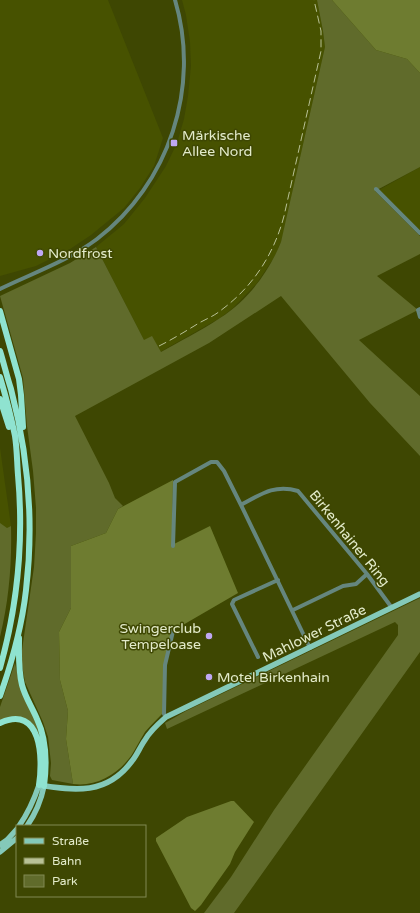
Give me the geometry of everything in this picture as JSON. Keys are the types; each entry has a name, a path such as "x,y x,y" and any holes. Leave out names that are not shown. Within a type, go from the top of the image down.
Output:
{"highway":[{"path":"0,311 19,379 22,408 22,434 29,500 30,533 26,590 20,629 18,657 22,685 38,719 45,748 46,767 41,785"},
{"path":"0,351 22,434"},
{"path":"0,377 14,430 21,507 20,549 16,590 12,616 0,668"},
{"path":"0,399 17,455"},
{"path":"0,696 20,629"},
{"path":"0,723 16,719 25,722 33,728 37,736 40,751 41,785"}],"main road":[{"name":"Mahlower Straße","path":"41,785 73,790 98,786 115,777 132,761 149,733 166,717 420,594"},
{"path":"21,825 29,812 41,785"},
{"path":"28,825 35,814 41,799 41,785"},
{"path":"0,845 16,830"},
{"path":"0,852 16,839"}],"street":[{"path":"0,289 58,262 96,239 130,208 151,178 163,158 170,142 182,95 184,45 175,0"},
{"path":"376,189 420,233"},
{"path":"419,309 420,317"},
{"path":"173,546 174,482 211,462 217,462 224,472 241,505 293,610 310,648"},
{"name":"Birkenhainer Ring","path":"241,505 266,491 291,489 298,492 367,574 392,608"},
{"path":"293,610 343,586 356,584 367,574"},
{"path":"258,657 232,604 234,600 278,580"},
{"path":"166,717 164,714 165,666 174,627"}],"shaded area":[{"path":"0,0 108,0 163,138 154,166 140,188 124,208 91,235 70,249 36,266 0,276"},
{"path":"182,0 317,0 325,47 284,231 275,256 257,283 233,308 220,318 160,352 144,340 96,247 124,224 145,198 166,166 177,143 184,119 191,66 190,42"},
{"path":"332,0 420,0 420,73 407,59 376,50"},
{"path":"420,167 420,230 379,190"},
{"path":"0,448 11,526 0,532"},
{"path":"173,480 172,545 210,526 238,593 176,629 165,665 164,712 145,732 131,756 125,763 113,774 98,781 90,784 73,784 66,739 68,711 60,680 59,632 71,608 71,546 106,533 118,509"},
{"path":"234,801 254,822 235,852 230,864 201,905 195,911 191,908 156,841 156,838 187,817"}],"green space":[{"path":"317,0 332,0 376,50 407,59 420,73 420,167 375,191 420,236 420,254 377,276 418,310 359,340 420,396 420,456 370,403 281,296 209,343 75,416 115,498 123,506 118,509 106,533 71,546 71,608 59,632 60,680 68,711 66,739 73,784 52,780 50,776 51,763 48,737 25,682 22,665 22,650 34,567 36,508 23,378 0,296 70,263 96,247 144,340 152,336 161,352 213,323 240,303 264,274 281,242 325,47"},
{"path":"0,523 7,528 11,526 11,540 8,596 0,637"},
{"path":"420,598 420,652 234,913 204,913 231,877 274,810 398,635 398,625 395,622 167,729 165,723 186,711"},
{"path":"15,663 20,686 41,733 44,753 39,736 32,725 27,721 11,718 0,721 0,707"}],"railway":[{"path":"159,346 215,314 232,302 261,269 274,244 284,216 321,51 321,31 314,0"}],"place":[{"name":"Märkische Allee Nord","path":"174,143"},
{"name":"Nordfrost","path":"40,253"},
{"name":"Swingerclub Tempeloase","path":"209,636"},
{"name":"Motel Birkenhain","path":"209,677"}]}
